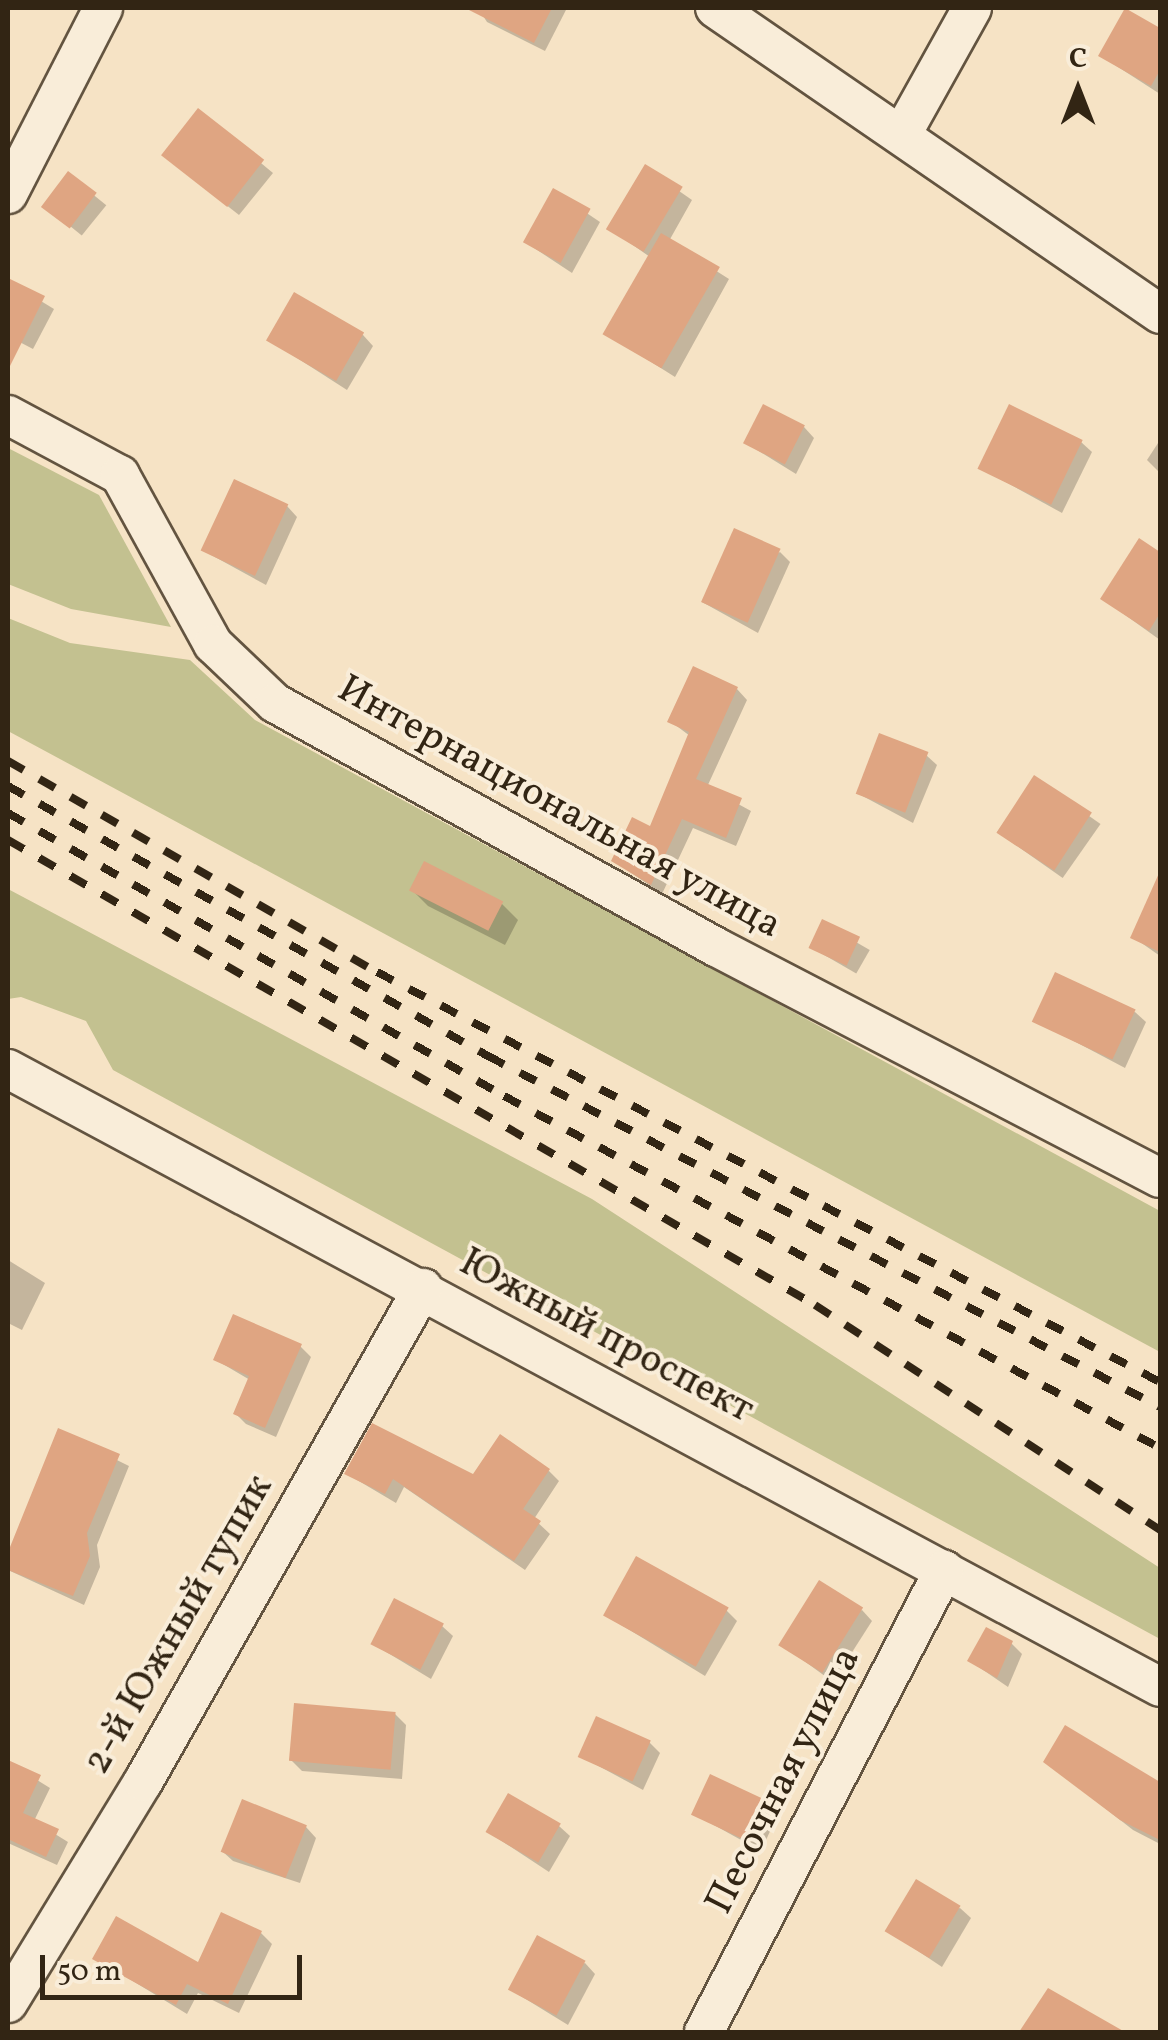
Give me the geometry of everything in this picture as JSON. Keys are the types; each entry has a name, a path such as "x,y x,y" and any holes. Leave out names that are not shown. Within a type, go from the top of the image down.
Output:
{"street":[{"path":"8,194 103,8"},
{"path":"716,8 1160,314"},
{"path":"902,134 972,8"},
{"name":"Интернациональная улица","path":"8,414 120,475 213,644 275,704 716,947 1160,1177"},
{"name":"Южный проспект","path":"8,1069 423,1288 1160,1687"},
{"name":"2-й Южный тупик","path":"8,2004 142,1782 423,1288"},
{"name":"Песочная улица","path":"704,2032 944,1570"}],"shaded area":[{"path":"8,448 99,495 171,627 71,609 8,584"},
{"path":"8,618 70,643 190,660 255,720 1160,1211 1160,1352 8,731"},
{"path":"8,889 592,1199 1160,1568 1160,1639 113,1070 86,1021 21,997 8,999"}],"building":[{"path":"465,8 552,8 534,43"},
{"path":"1125,8 1160,28 1160,70 1151,86 1098,56"},
{"path":"198,108 264,160 227,207 161,155"},
{"path":"645,164 683,187 644,252 606,229"},
{"path":"68,171 97,193 70,229 41,207"},
{"path":"553,188 591,209 561,263 523,242"},
{"path":"661,233 720,267 661,368 602,334"},
{"path":"8,278 45,296 8,370"},
{"path":"294,292 364,332 336,381 266,340"},
{"path":"763,404 805,425 785,465 743,443"},
{"path":"1009,404 1083,440 1051,505 977,469"},
{"path":"234,479 288,504 255,576 201,551"},
{"path":"734,528 781,549 748,623 701,602"},
{"path":"1139,538 1160,552 1160,613 1149,631 1100,599"},
{"path":"693,666 738,687 696,779 742,798 726,838 682,819 651,885 611,861 632,817 650,826 689,732 667,722"},
{"path":"879,733 928,752 905,813 856,794"},
{"path":"1034,775 1092,813 1054,870 996,833"},
{"path":"424,861 503,901 488,931 409,890"},
{"path":"1160,871 1160,952 1130,938"},
{"path":"822,919 860,937 847,966 808,948"},
{"path":"1055,972 1136,1010 1112,1059 1032,1022"},
{"path":"233,1314 302,1344 265,1428 233,1414 249,1376 213,1360"},
{"path":"372,1423 473,1474 500,1434 550,1469 523,1509 541,1521 514,1561 393,1479 385,1494 344,1474"},
{"path":"58,1428 120,1454 87,1533 90,1556 73,1596 8,1570 8,1552"},
{"path":"636,1556 729,1607 696,1667 603,1615"},
{"path":"819,1580 863,1608 822,1673 778,1645"},
{"path":"394,1598 444,1623 420,1670 370,1644"},
{"path":"986,1627 1013,1641 997,1678 967,1661"},
{"path":"294,1703 396,1712 391,1770 289,1761"},
{"path":"596,1716 651,1740 633,1782 578,1757"},
{"path":"1065,1725 1160,1782 1160,1840 1120,1820 1043,1762"},
{"path":"8,1760 41,1775 23,1813 59,1829 46,1857 10,1840 8,1847"},
{"path":"710,1774 769,1801 750,1842 691,1815"},
{"path":"508,1793 561,1824 538,1862 486,1832"},
{"path":"242,1799 307,1825 286,1878 221,1852"},
{"path":"916,1879 961,1906 929,1958 885,1931"},
{"path":"221,1912 262,1931 228,2004 187,1984 176,2005 92,1959 116,1916 198,1962"},
{"path":"537,1935 586,1961 556,2016 508,1990"},
{"path":"1048,1988 1125,2032 1019,2032"}],"railway":[{"path":"8,761 377,972 1160,1382"},
{"path":"8,786 488,1056 1160,1407"},
{"path":"8,813 504,1096 1160,1448"},
{"path":"8,840 815,1305 1160,1530"}]}
